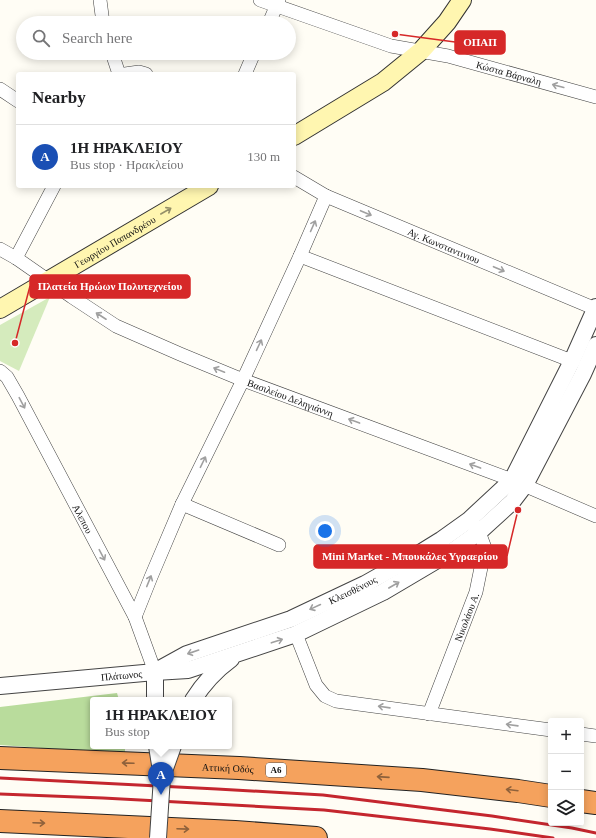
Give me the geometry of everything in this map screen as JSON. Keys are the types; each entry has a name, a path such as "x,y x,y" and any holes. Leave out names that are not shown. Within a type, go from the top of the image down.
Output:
{"highway":[{"name":"Αττική Οδός","path":"0,758 239,768 422,780 548,796"},
{"path":"584,801 596,803"},
{"path":"0,821 235,832 316,838"}],"main road":[{"path":"296,135 383,82 421,51 447,22 462,0"},
{"name":"Γεωργίου Παπανδρέου","path":"0,309 206,188"}],"street":[{"path":"100,0 102,16"},
{"name":"Κώστα Βάρναλη","path":"260,0 278,3 391,46 448,56 596,97"},
{"path":"272,16 278,3"},
{"path":"114,60 118,72"},
{"path":"245,72 251,60"},
{"path":"0,89 16,99"},
{"name":"Αγ. Κωνσταντινιου","path":"296,179 326,196 596,309"},
{"path":"16,258 53,188"},
{"path":"135,617 182,504 243,380 326,196"},
{"name":"Βασιλείου Δεληγιάννη","path":"0,249 16,258 116,326 243,380 519,483 596,516"},
{"path":"300,256 572,361"},
{"name":"Κλεισθένους","path":"155,672 187,654 291,619 365,584 454,532 474,526 512,502 572,361 596,309"},
{"name":"Κλεισθένους","path":"519,483 583,374 596,345"},
{"name":"Αλεπου","path":"0,371 7,376 18,396 135,617 155,672"},
{"path":"182,504 279,545"},
{"name":"Κλεισθένους","path":"240,653 296,634 383,592 454,550 474,526"},
{"name":"Νικολάου Α.","path":"429,714 476,592 485,548 474,526"},
{"path":"296,634 316,685 325,696 336,701 548,730"},
{"path":"195,697 201,687 222,666 240,653"},
{"name":"Πλάτωνος","path":"0,686 188,670 240,653"},
{"path":"155,672 155,697"},
{"path":"584,734 596,736"},
{"path":"157,749 162,777 158,838"},
{"path":"162,777 172,749"}],"green space":[{"path":"50,297 19,371 0,361 0,325"},
{"path":"117,693 118,697 90,697 90,749 125,749 125,754 0,745 0,707"}],"railway":[{"path":"0,778 323,795 492,816 596,833"},
{"path":"0,794 324,810 490,829 553,838"}],"place":[{"name":"ΟΠΑΠ","path":"395,34"},
{"name":"Πλατεία Ηρώων Πολυτεχνείου","path":"15,343"},
{"name":"Mini Market - Μπουκάλες Υγραερίου","path":"518,510"},
{"name":"1Η ΗΡΑΚΛΕΙΟΥ","path":"161,795"}]}
